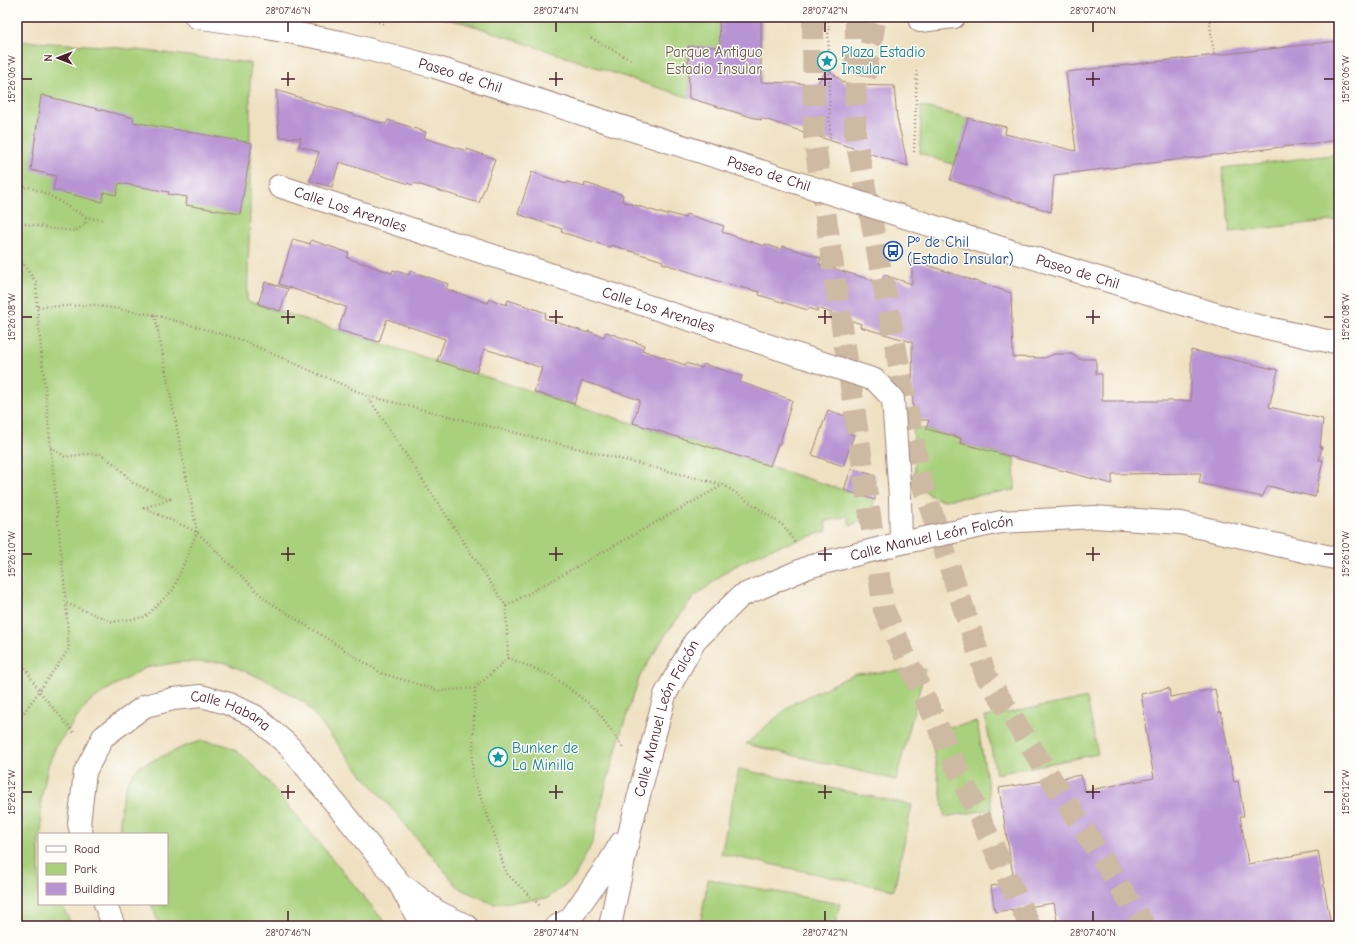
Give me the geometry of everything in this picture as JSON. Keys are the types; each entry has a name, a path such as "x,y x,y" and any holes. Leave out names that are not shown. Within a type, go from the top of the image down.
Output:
{"street":[{"name":"Paseo de Chil","path":"196,17 262,27 341,42 435,67 1011,251 1245,323 1327,341 1339,342"},
{"path":"920,21 954,17"},
{"name":"Calle Los Arenales","path":"279,186 875,380 893,399 900,497 901,544"},
{"name":"Calle Manuel León Falcón","path":"631,826 666,695 695,641 741,596 811,566 1001,522 1094,517 1181,523 1339,559"},
{"name":"Calle Habana","path":"82,833 79,824 85,772 103,737 145,706 173,699 201,696 255,716 289,746 398,881 422,926"},
{"path":"559,925 570,919 610,864 631,826"},
{"path":"610,926 631,826"},
{"name":"Calle Habana","path":"398,881 438,912 467,926"},
{"path":"105,905 114,926"}],"path":[{"path":"828,17 830,140"},
{"path":"1209,17 1214,55"},
{"path":"591,38 631,60"},
{"path":"914,152 917,70"},
{"path":"17,87 17,94"},
{"path":"17,106 19,115 17,124"},
{"path":"17,187 29,187 47,194 86,217 103,220"},
{"path":"17,225 26,224 54,230 75,231 85,225 86,217"},
{"path":"17,255 36,282 37,307 66,602 68,649 17,722"},
{"path":"37,307 94,305 155,316 239,339 368,396 724,485 784,526 811,566"},
{"path":"66,602 113,622 145,617 173,590 197,532 155,316"},
{"path":"51,446 65,458 85,454 100,454 116,465 133,483 170,499 144,508 197,532 265,599 381,673 440,691 475,688 508,658 506,606 368,396"},
{"path":"506,606 724,485"},
{"path":"17,654 39,691 94,756"},
{"path":"508,658 552,676 597,710 644,778"},
{"path":"475,688 472,774 493,830 506,873 559,925"}],"green space":[{"name":"Parque Antiguo Estadio Insular","path":"439,17 761,17 761,120 640,82 465,23"},
{"path":"17,41 103,46 250,63 250,212 247,301 875,500 869,513 850,526 848,516 825,522 827,531 767,550 731,568 694,597 666,634 640,676 623,726 606,785 592,843 574,878 548,898 493,904 459,888 351,761 305,703 266,680 223,662 180,662 145,668 105,691 88,703 56,746 48,766 41,799 42,833 38,833 38,905 62,905 72,926 17,926"},
{"path":"921,106 968,118 963,136 960,167 920,153"},
{"path":"1339,154 1339,220 1230,232 1222,168"},
{"path":"913,426 961,439 960,443 1014,458 1015,490 945,500 931,496 920,487 915,479"},
{"path":"925,669 896,780 746,744 792,704 855,674"},
{"path":"1087,698 1098,754 996,774 985,717"},
{"path":"977,722 992,809 945,817 930,730"},
{"path":"202,741 219,743 243,756 262,774 388,926 160,926 151,905 168,905 168,833 121,833 120,815 122,801 127,782 138,767 188,745"},
{"path":"739,769 912,805 894,890 721,854"},
{"path":"708,879 840,904 835,926 700,925"}],"building":[{"path":"719,17 761,17 761,82 817,84 827,69 847,85 894,86 897,118 908,166 761,118 761,120 689,98 688,46 720,47"},
{"path":"1339,41 1339,140 1054,175 1051,212 950,180 968,118 1006,127 1005,134 1076,151 1066,72"},
{"path":"276,90 370,120 386,124 388,120 426,132 424,138 467,151 467,149 495,159 479,203 414,183 413,185 339,162 332,187 310,181 319,152 299,146 301,138 279,137"},
{"path":"41,95 134,118 133,122 252,143 240,214 186,205 187,197 168,194 169,192 119,183 116,195 104,192 102,202 53,190 56,176 31,170"},
{"path":"532,172 566,184 567,182 584,187 585,183 623,195 622,201 667,215 668,213 685,218 686,214 724,226 722,232 764,246 765,244 782,250 783,246 821,258 819,264 881,283 884,275 912,284 912,260 1011,293 1013,357 1045,358 1054,354 1071,354 1079,359 1096,359 1096,374 1102,374 1102,401 1191,401 1191,350 1278,370 1269,407 1323,419 1320,447 1322,447 1319,460 1323,460 1315,497 1268,486 1262,497 1199,483 1201,473 1112,474 1112,484 960,443 961,438 926,429 929,420 913,420 912,342 860,327 861,324 818,308 817,311 809,308 808,310 759,295 760,292 724,283 662,263 663,261 561,232 562,229 518,214"},
{"path":"293,239 310,244 311,240 349,253 347,258 392,273 393,270 409,275 410,271 448,284 446,289 488,303 490,299 506,305 508,300 546,313 544,318 588,333 588,331 604,337 606,332 644,345 642,350 685,365 686,363 702,368 704,364 742,376 740,382 792,400 780,444 778,444 770,466 633,423 640,400 582,381 574,404 534,392 542,368 495,352 484,349 476,373 437,361 445,339 387,319 379,342 338,330 346,307 279,284"},
{"path":"265,282 288,289 280,311 258,304"},
{"path":"828,410 853,419 848,433 854,435 843,466 812,455"},
{"path":"851,469 875,475 875,500 844,490"},
{"path":"1169,688 1170,697 1215,689 1219,713 1221,712 1234,782 1238,781 1244,816 1240,816 1248,864 1318,851 1331,926 1058,926 1054,903 995,912 991,886 1014,882 999,788 1081,775 1084,791 1154,778 1141,694"}],"tunnel":[{"path":"813,17 814,137 884,610 1030,926"},
{"path":"856,17 855,135 921,480 986,676 1145,926"},
{"path":"865,77 876,17"}],"place":[{"name":"Plaza Estadio Insular","path":"827,61"},
{"name":"Pº de Chil (Estadio Insular)","path":"893,251"},
{"name":"Bunker de La Minilla","path":"498,757"}]}
